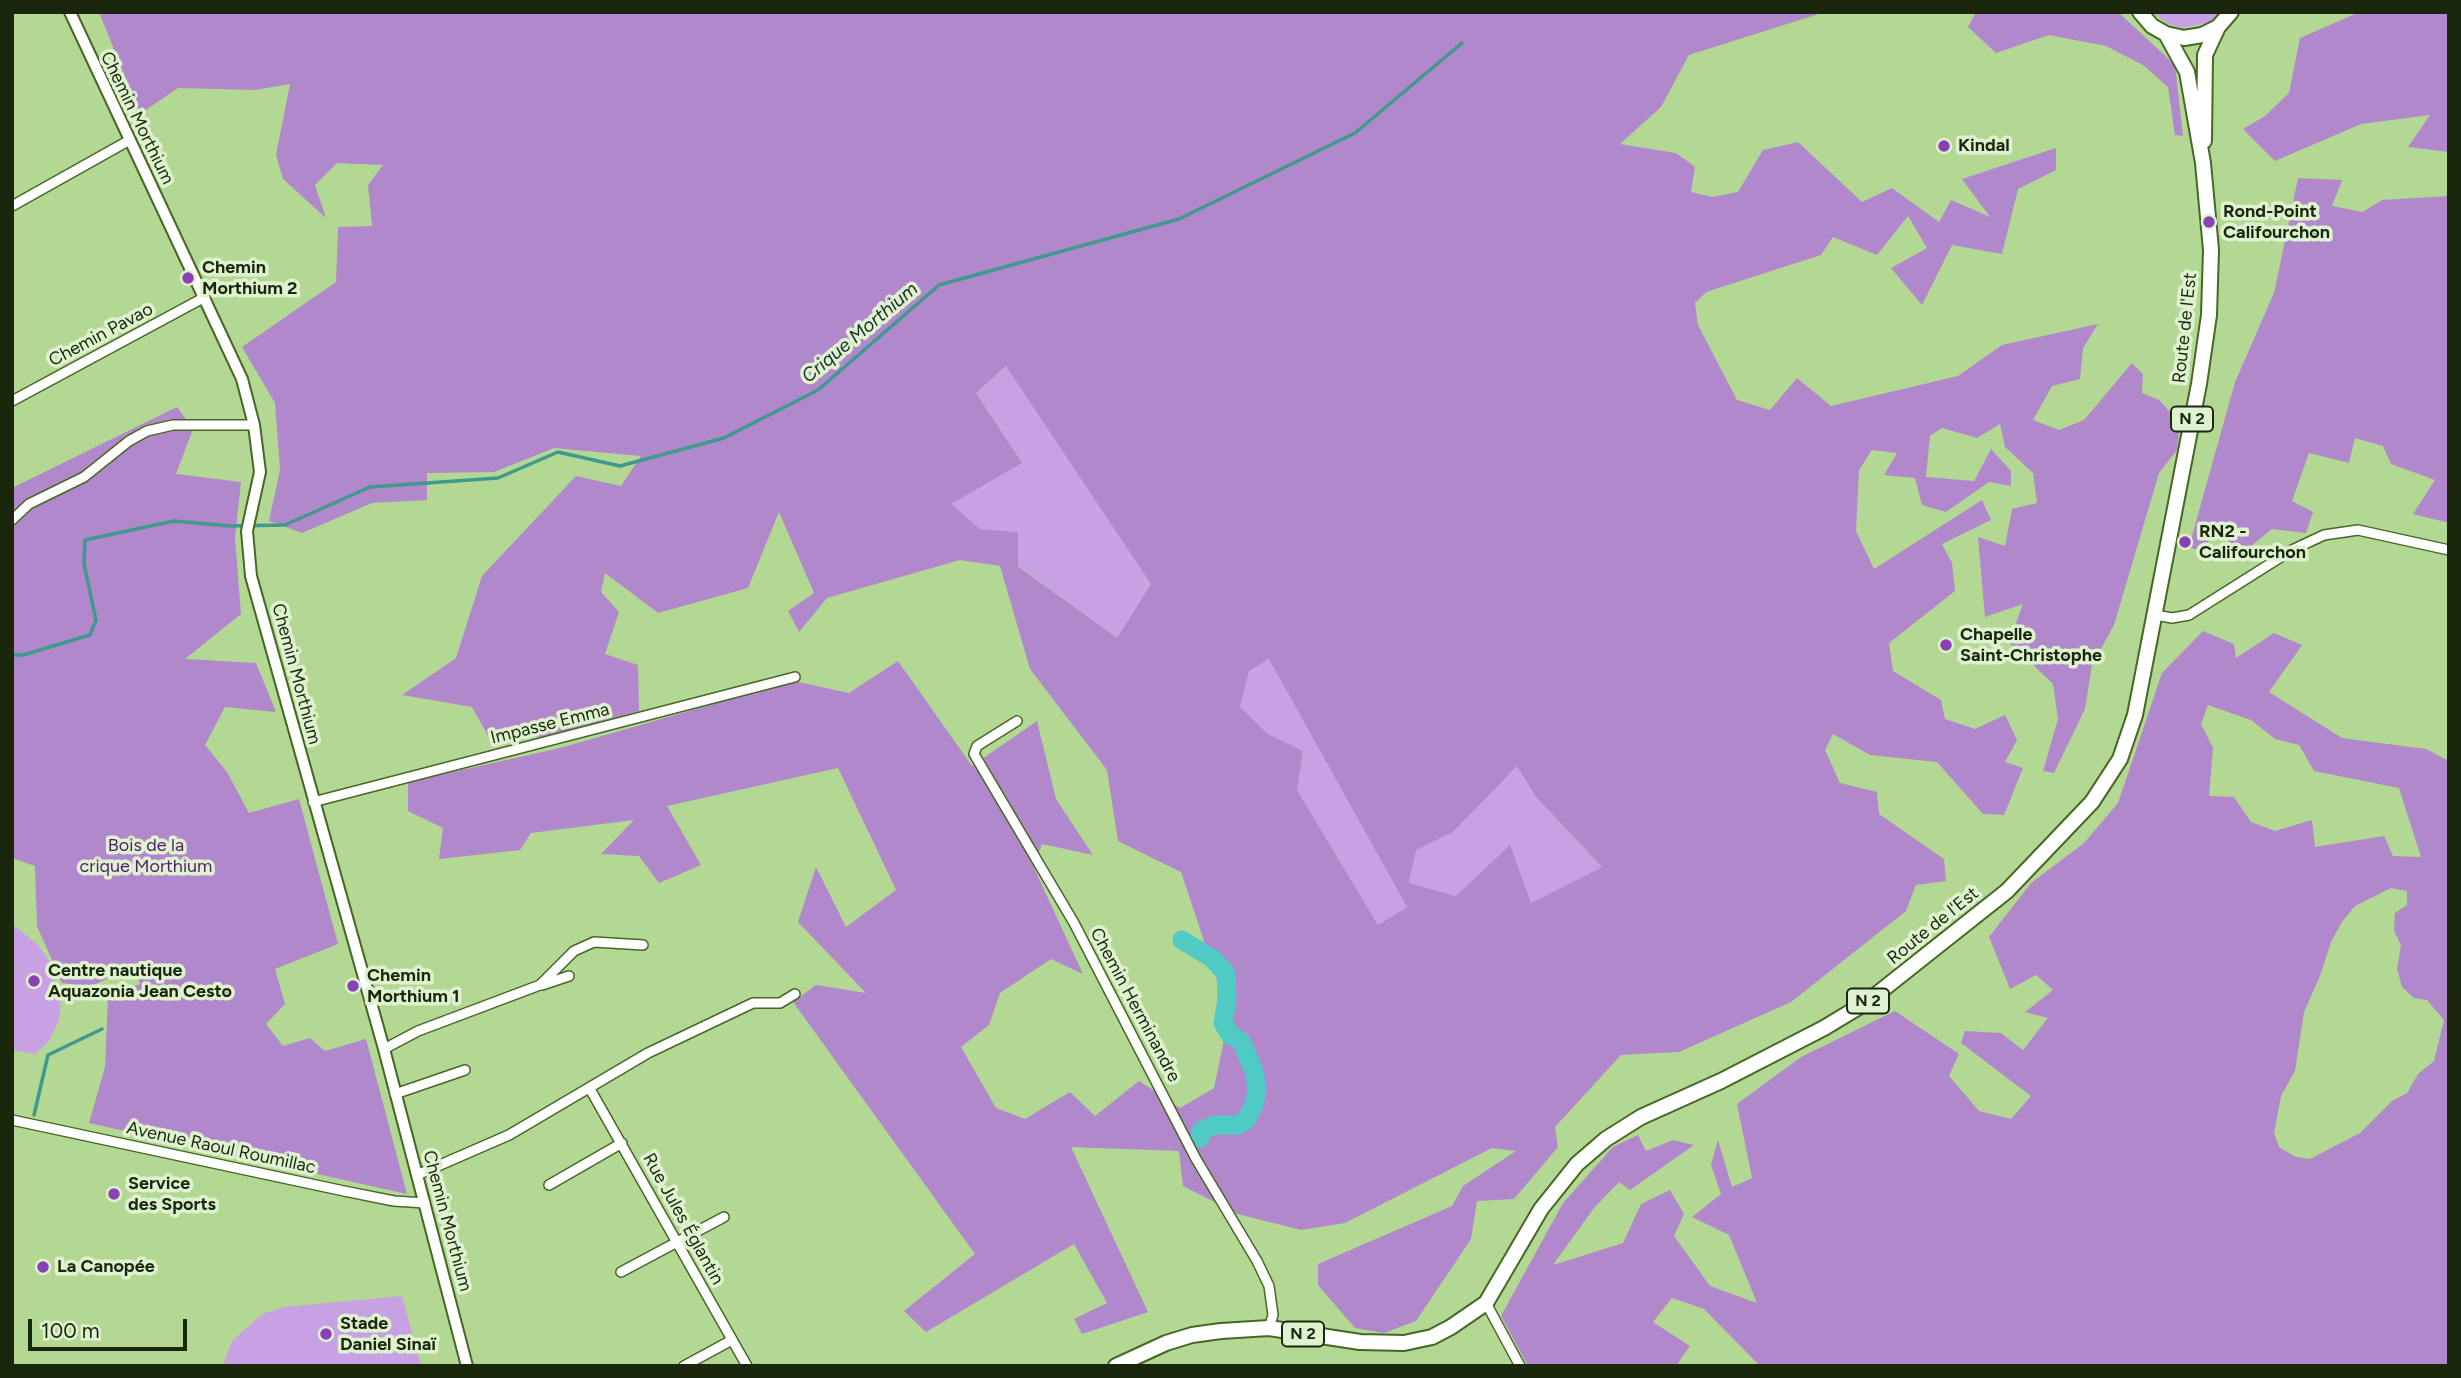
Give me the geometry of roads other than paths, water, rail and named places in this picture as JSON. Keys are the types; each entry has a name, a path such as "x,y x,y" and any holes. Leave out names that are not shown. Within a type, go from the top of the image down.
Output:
{"main road":[{"name":"N 2","path":"2140,12 2152,26 2166,34 2184,38 2202,35 2228,17"},
{"name":"Route de l'Est","path":"2203,163 2205,55 2228,17"},
{"name":"Route de l'Est","path":"1116,1366 1192,1335 1269,1328 1360,1342 1404,1343 1432,1336 1451,1327 1486,1303 1542,1209 1577,1164 1606,1139 1641,1117 1721,1082 1867,1002 1924,959 2026,874 2092,802 2120,758 2135,715 2199,384 2209,315 2211,250 2203,163 2187,72 2166,34"}],"street":[{"name":"Chemin Morthium","path":"70,12 128,141 242,379 254,425 260,472 248,518 251,576 384,1049 467,1366"},
{"path":"12,206 128,141"},
{"name":"Chemin Pavao","path":"12,401 205,297"},
{"path":"12,520 29,504 84,477 129,441 147,431 173,425 254,425"},
{"path":"2155,615 2172,618 2189,615 2292,550 2324,535 2358,530 2419,541 2449,550"},
{"name":"Impasse Emma","path":"313,802 795,677"},
{"name":"Chemin Herminandre","path":"1017,720 977,746 974,754 1074,923 1196,1159 1269,1286 1273,1315 1269,1328"},
{"path":"540,985 575,951 594,942 643,945"},
{"path":"384,1049 418,1031 569,976"},
{"path":"417,1175 509,1135 648,1053 752,1003 780,1003 795,994"},
{"path":"395,1094 465,1070"},
{"name":"Rue Jules Églantin","path":"590,1089 747,1366"},
{"name":"Avenue Raoul Roumillac","path":"12,1120 344,1191 394,1201 425,1203"},
{"path":"549,1185 622,1143"},
{"path":"621,1272 724,1217"},
{"path":"1486,1303 1520,1366"},
{"path":"684,1366 732,1340"}],"waterway":[{"name":"Crique Morthium","path":"12,655 23,655 90,635 96,620 84,564 85,540 174,521 230,526 285,525 370,487 498,478 558,452 620,466 724,438 818,390 939,285 1179,219 1355,133 1462,43"},
{"path":"1182,940 1213,959 1226,974 1227,999 1223,1023 1230,1035 1241,1041 1254,1071 1257,1089 1254,1105 1246,1120 1238,1125 1215,1125 1202,1130 1200,1138"},
{"path":"34,1115 48,1055 102,1029"}],"place":[{"name":"Kindal","path":"1944,146"},
{"name":"Rond-Point Califourchon","path":"2209,222"},
{"name":"Chemin Morthium 2","path":"188,278"},
{"name":"RN2 - Califourchon","path":"2185,542"},
{"name":"Chapelle Saint-Christophe","path":"1946,645"},
{"name":"Centre nautique Aquazonia Jean Cesto","path":"34,981"},
{"name":"Chemin Morthium 1","path":"353,986"},
{"name":"Service des Sports","path":"114,1194"},
{"name":"La Canopée","path":"43,1267"},
{"name":"Stade Daniel Sinaï","path":"326,1334"}],"park label":[{"name":"Bois de la crique Morthium","path":"146,856"}]}
